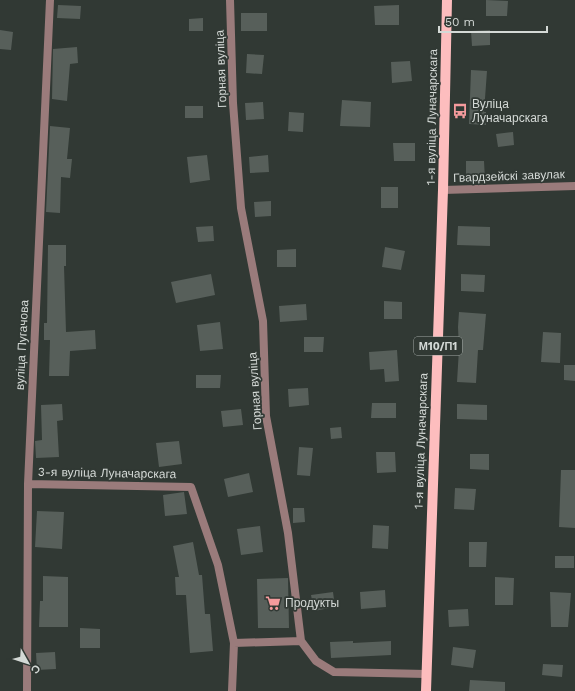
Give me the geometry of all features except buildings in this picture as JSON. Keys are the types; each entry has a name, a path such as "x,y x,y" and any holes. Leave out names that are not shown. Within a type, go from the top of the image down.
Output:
{"main road":[{"name":"1-я вуліца Луначарскага","path":"426,691 443,190 447,0"}],"street":[{"name":"вуліца Пугачова","path":"27,691 28,484 50,0"},
{"name":"Горная вуліца","path":"230,0 234,103 241,208 263,321 266,416 288,533 301,641"},
{"name":"Гвардзейскі завулак","path":"443,190 575,186"},
{"name":"3-я вуліца Луначарскага","path":"28,484 191,487 218,565 234,643 232,691"},
{"path":"234,643 301,641 316,661 334,672 426,674"}],"place":[{"name":"Вуліца Луначарскага","path":"460,111"},
{"name":"Продукты","path":"273,603"}]}
